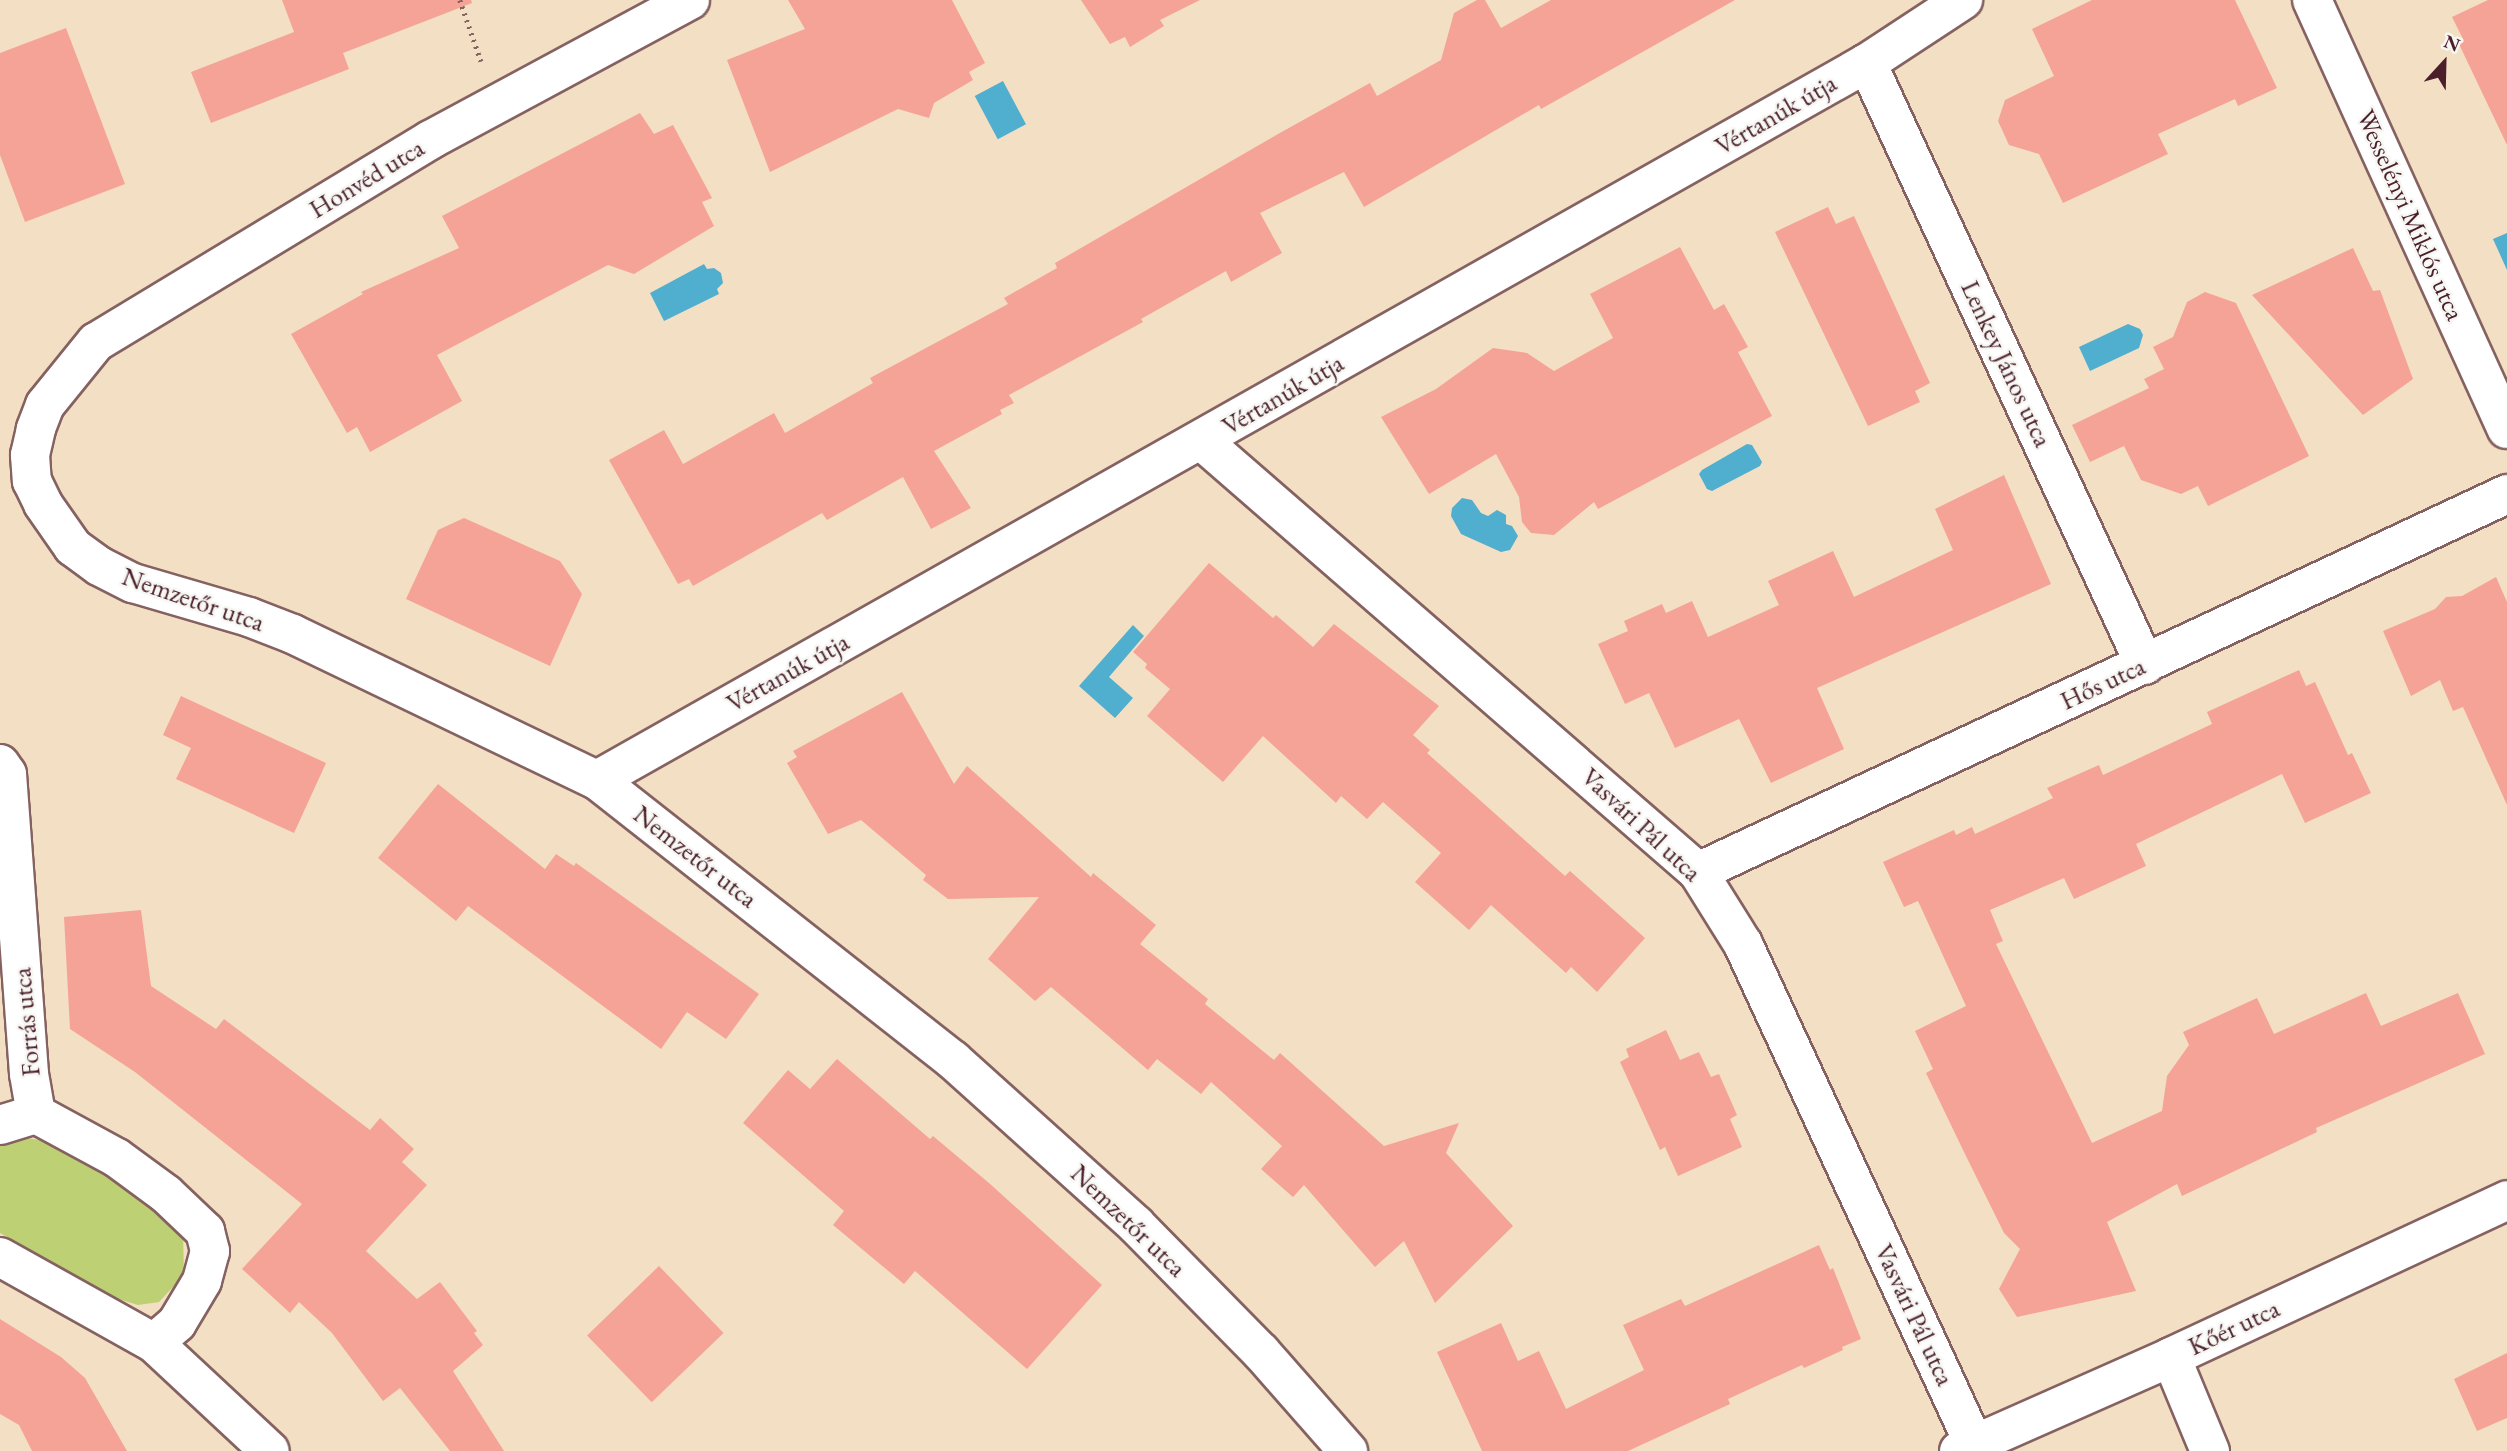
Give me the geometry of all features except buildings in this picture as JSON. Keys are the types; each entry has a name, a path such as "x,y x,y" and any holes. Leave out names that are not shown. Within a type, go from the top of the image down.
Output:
{"street":[{"name":"Honvéd utca","path":"62,382 96,342 124,323 430,140 690,0"},
{"name":"Vértanúk útja","path":"597,780 1867,63 1963,0"},
{"name":"Wesselényi Miklós utca","path":"2312,0 2507,429"},
{"name":"Lenkey János utca","path":"1867,63 2145,665"},
{"name":"Nemzetőr utca","path":"62,382 45,405 30,454 32,481 43,504 73,547 99,566 133,583 249,617 293,634 597,780 953,1060 1136,1225 1261,1352 1348,1451"},
{"name":"Vasvári Pál utca","path":"1202,440 1698,872 1743,944 1966,1448"},
{"name":"Hős utca","path":"1698,872 2507,494"},
{"name":"Forrás utca","path":"0,764 7,774 29,1074 36,1114"},
{"path":"0,1125 36,1114 117,1158 166,1194 205,1231 210,1251 202,1281 177,1324 154,1343"},
{"name":"Kőér utca","path":"1966,1448 2171,1357 2507,1200"},
{"path":"0,1257 154,1343 270,1451"},
{"path":"2171,1357 2210,1451"}],"path":[{"path":"460,0 496,105"}],"green space":[{"path":"28,1138 70,1146 183,1230 184,1275 159,1302 138,1305 112,1297 0,1233 0,1144"}],"water":[{"path":"1003,81 1026,124 998,139 975,96"},
{"path":"2507,233 2507,270 2493,239"},
{"path":"704,264 707,269 714,268 721,273 723,283 717,289 719,294 664,321 650,293"},
{"path":"2128,324 2140,329 2143,335 2139,348 2090,371 2079,347"},
{"path":"1747,444 1752,445 1762,462 1760,466 1712,491 1707,489 1699,474 1702,470"},
{"path":"1462,498 1472,500 1481,513 1488,516 1497,510 1506,515 1506,524 1512,526 1518,536 1510,550 1501,552 1461,534 1451,516 1452,508"},
{"path":"1133,625 1144,636 1109,677 1133,698 1115,718 1079,686"}]}
